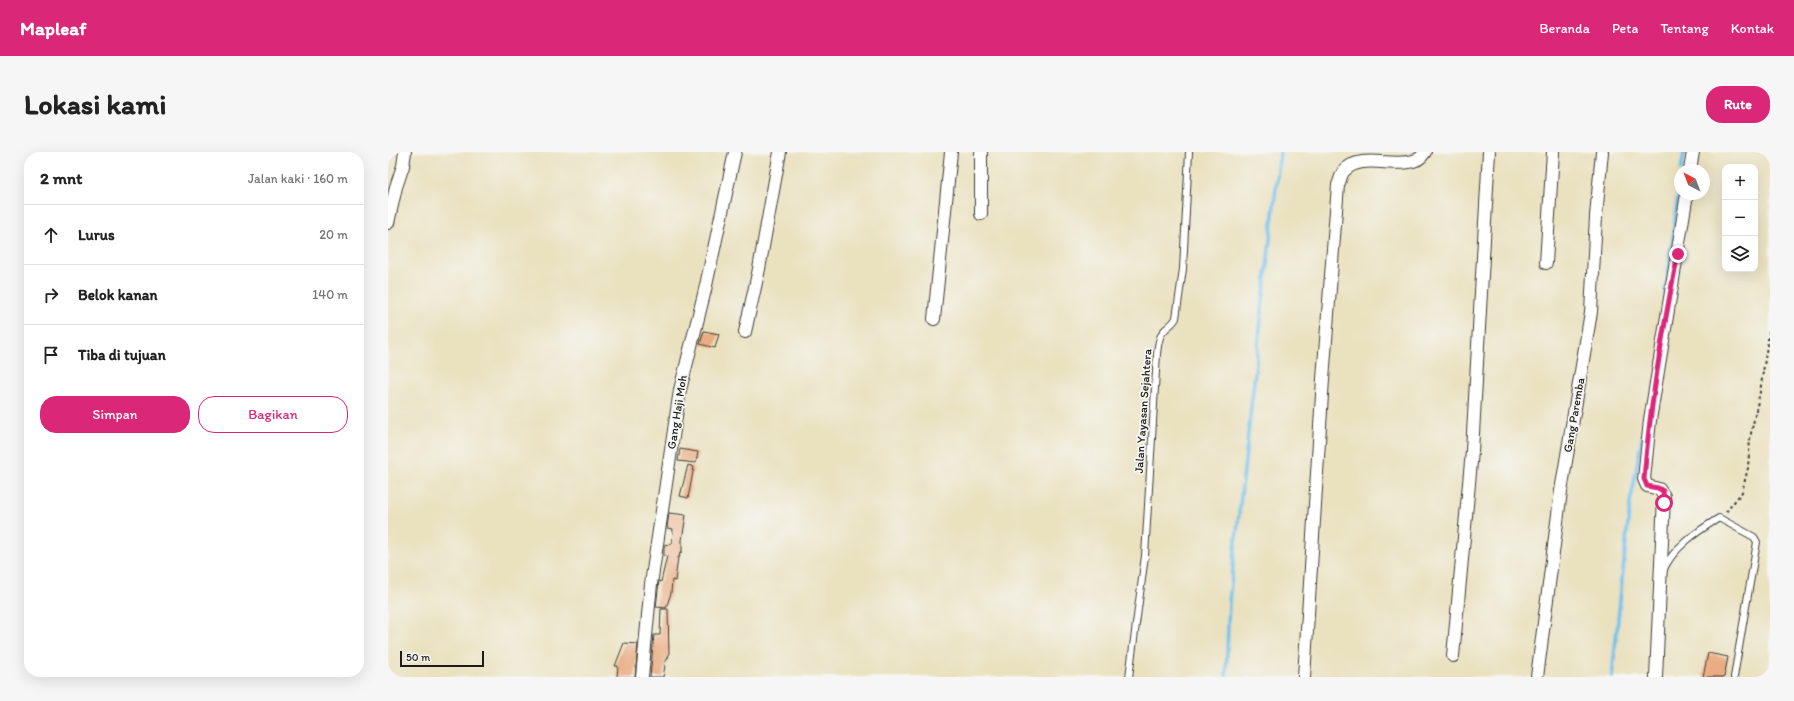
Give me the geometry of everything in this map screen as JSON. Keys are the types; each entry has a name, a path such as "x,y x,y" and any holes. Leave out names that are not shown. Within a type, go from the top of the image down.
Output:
{"street":[{"path":"388,223 396,187 403,166 405,152"},
{"name":"Gang Haji Moh","path":"642,677 651,584 680,390 705,290 735,152"},
{"path":"745,332 759,269 780,152"},
{"path":"934,319 951,152"},
{"path":"981,152 981,214"},
{"path":"1304,677 1323,379 1338,185 1342,172 1350,166 1371,161 1397,163 1417,160 1426,152"},
{"path":"1453,656 1472,451 1489,152"},
{"path":"1546,263 1553,152"},
{"name":"Gang Paremba","path":"1537,677 1561,491 1591,312 1596,216 1602,152"},
{"path":"1691,164 1693,152"},
{"path":"1656,677 1664,496 1660,489 1647,486 1644,479 1650,420 1686,200"}],"lane":[{"name":"Jalan Yayasan Sejahtera","path":"1129,677 1145,556 1157,354 1162,333 1173,324 1176,318 1183,269 1189,152"},
{"path":"1661,578 1666,565 1678,549 1699,531 1719,518 1754,537 1757,542 1734,677"}],"path":[{"path":"1719,518 1731,508 1742,492 1748,468 1750,438 1760,392 1770,326"}],"building":[{"path":"704,331 719,334 715,348 700,344"},
{"path":"680,449 698,452 696,463 678,461"},
{"path":"688,465 694,467 688,498 680,496"},
{"path":"669,513 686,515 682,540 682,552 679,553 680,557 678,557 675,581 672,580 671,593 666,608 656,607 659,581 661,582 667,556 664,556 664,545 672,544 673,529 667,528"},
{"path":"661,609 668,609 669,655 666,660 663,677 650,677 654,635 660,635"},
{"path":"624,643 638,644 635,677 617,677 618,666 615,666"},
{"path":"1708,653 1728,657 1724,677 1703,677"}],"waterway":[{"path":"1226,677 1229,602 1280,152"},
{"path":"1682,164 1684,152"},
{"path":"1665,294 1677,200"},
{"path":"1612,677 1630,503 1643,432"}],"route":[{"path":"1664,503 1663,491 1658,488 1648,487 1644,479 1650,420 1678,254"}]}
